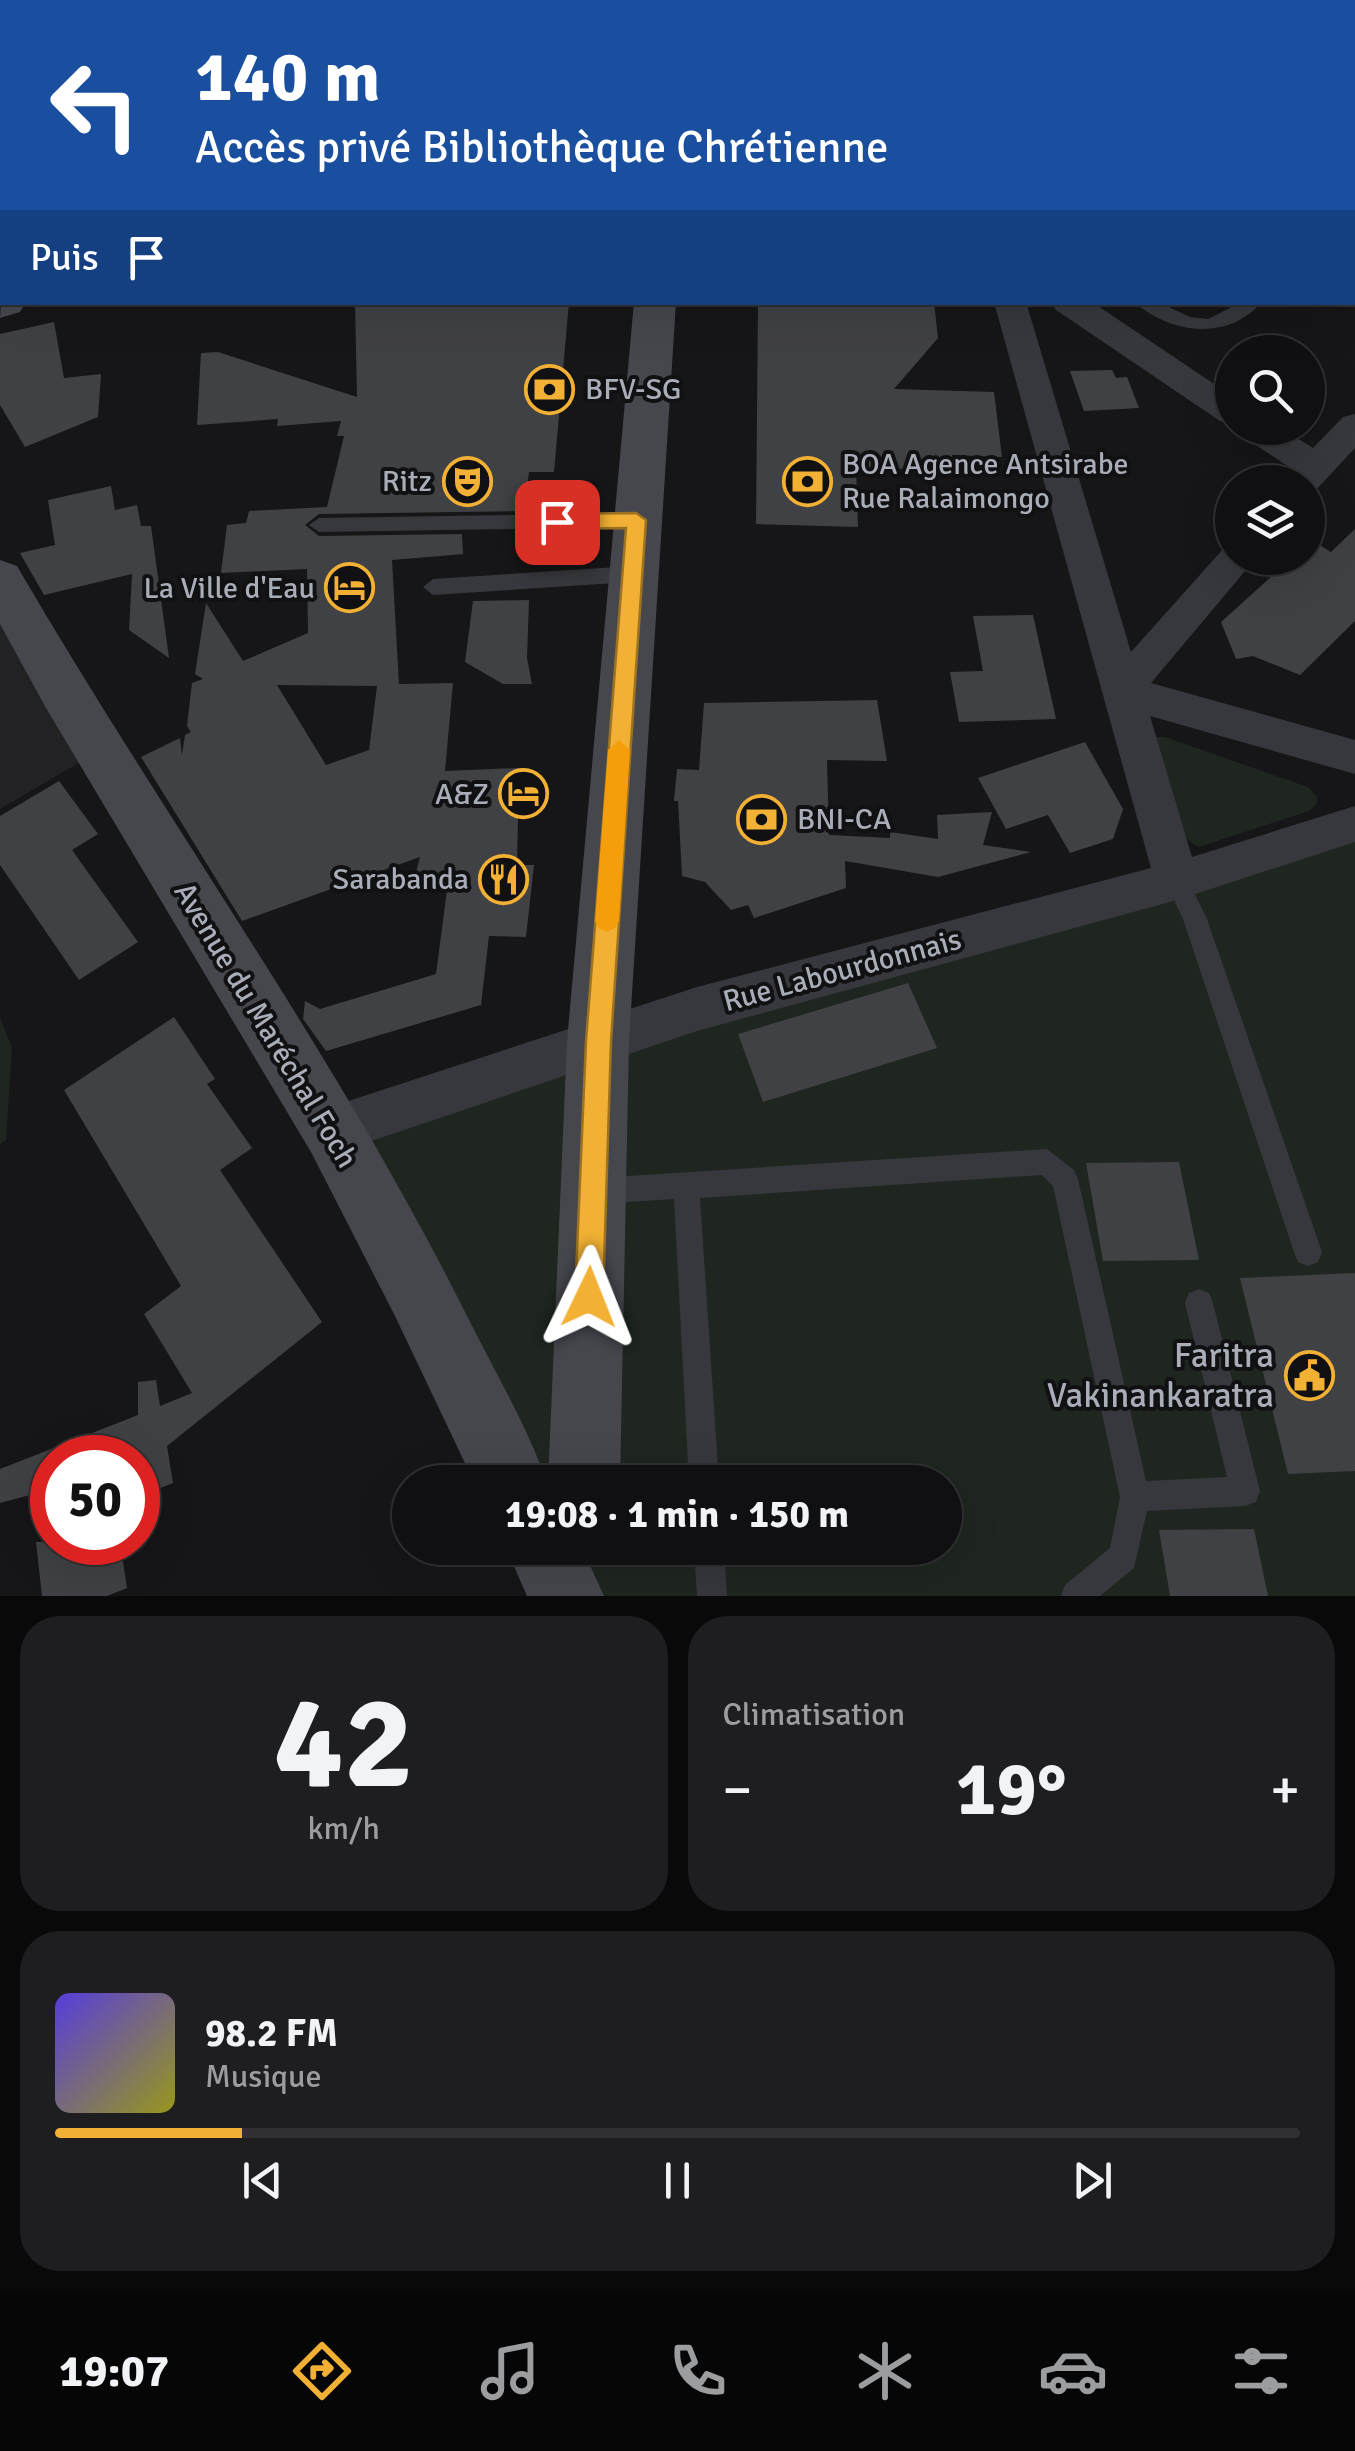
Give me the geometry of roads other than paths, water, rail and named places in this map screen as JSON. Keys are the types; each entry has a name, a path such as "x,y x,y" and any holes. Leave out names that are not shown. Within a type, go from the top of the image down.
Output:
{"main road":[{"path":"585,1465 598,1041 656,305"},
{"name":"Avenue du Maréchal Foch","path":"0,579 72,708 333,1130 419,1292 503,1465"},
{"path":"550,1565 566,1596"},
{"path":"581,1596 582,1565"}],"street":[{"path":"1011,305 1178,880"},
{"path":"1072,305 1215,401"},
{"path":"1318,465 1355,426"},
{"path":"1275,445 1298,465"},
{"path":"1120,691 1221,575"},
{"path":"1120,691 1355,757"},
{"name":"Rue Labourdonnais","path":"333,1130 698,1009 1178,880 1355,824"}],"lane":[{"path":"1150,305 1194,326 1224,324 1249,306"},
{"path":"319,526 636,520"},
{"path":"432,587 632,574"},
{"path":"1178,880 1308,1252"},
{"path":"593,1191 1047,1162 1064,1179 1135,1496 1123,1557 1076,1596"},
{"path":"686,1185 703,1465"},
{"path":"1135,1496 1245,1492 1199,1303"},
{"path":"709,1565 712,1596"}],"place":[{"name":"BFV-SG","path":"550,389"},
{"name":"Ritz","path":"467,481"},
{"name":"BOA Agence Antsirabe Rue Ralaimongo","path":"807,481"},
{"name":"La Ville d'Eau","path":"350,588"},
{"name":"A&Z","path":"524,794"},
{"name":"BNI-CA","path":"762,819"},
{"name":"Sarabanda","path":"504,879"},
{"name":"Faritra Vakinankaratra","path":"1309,1375"}]}
